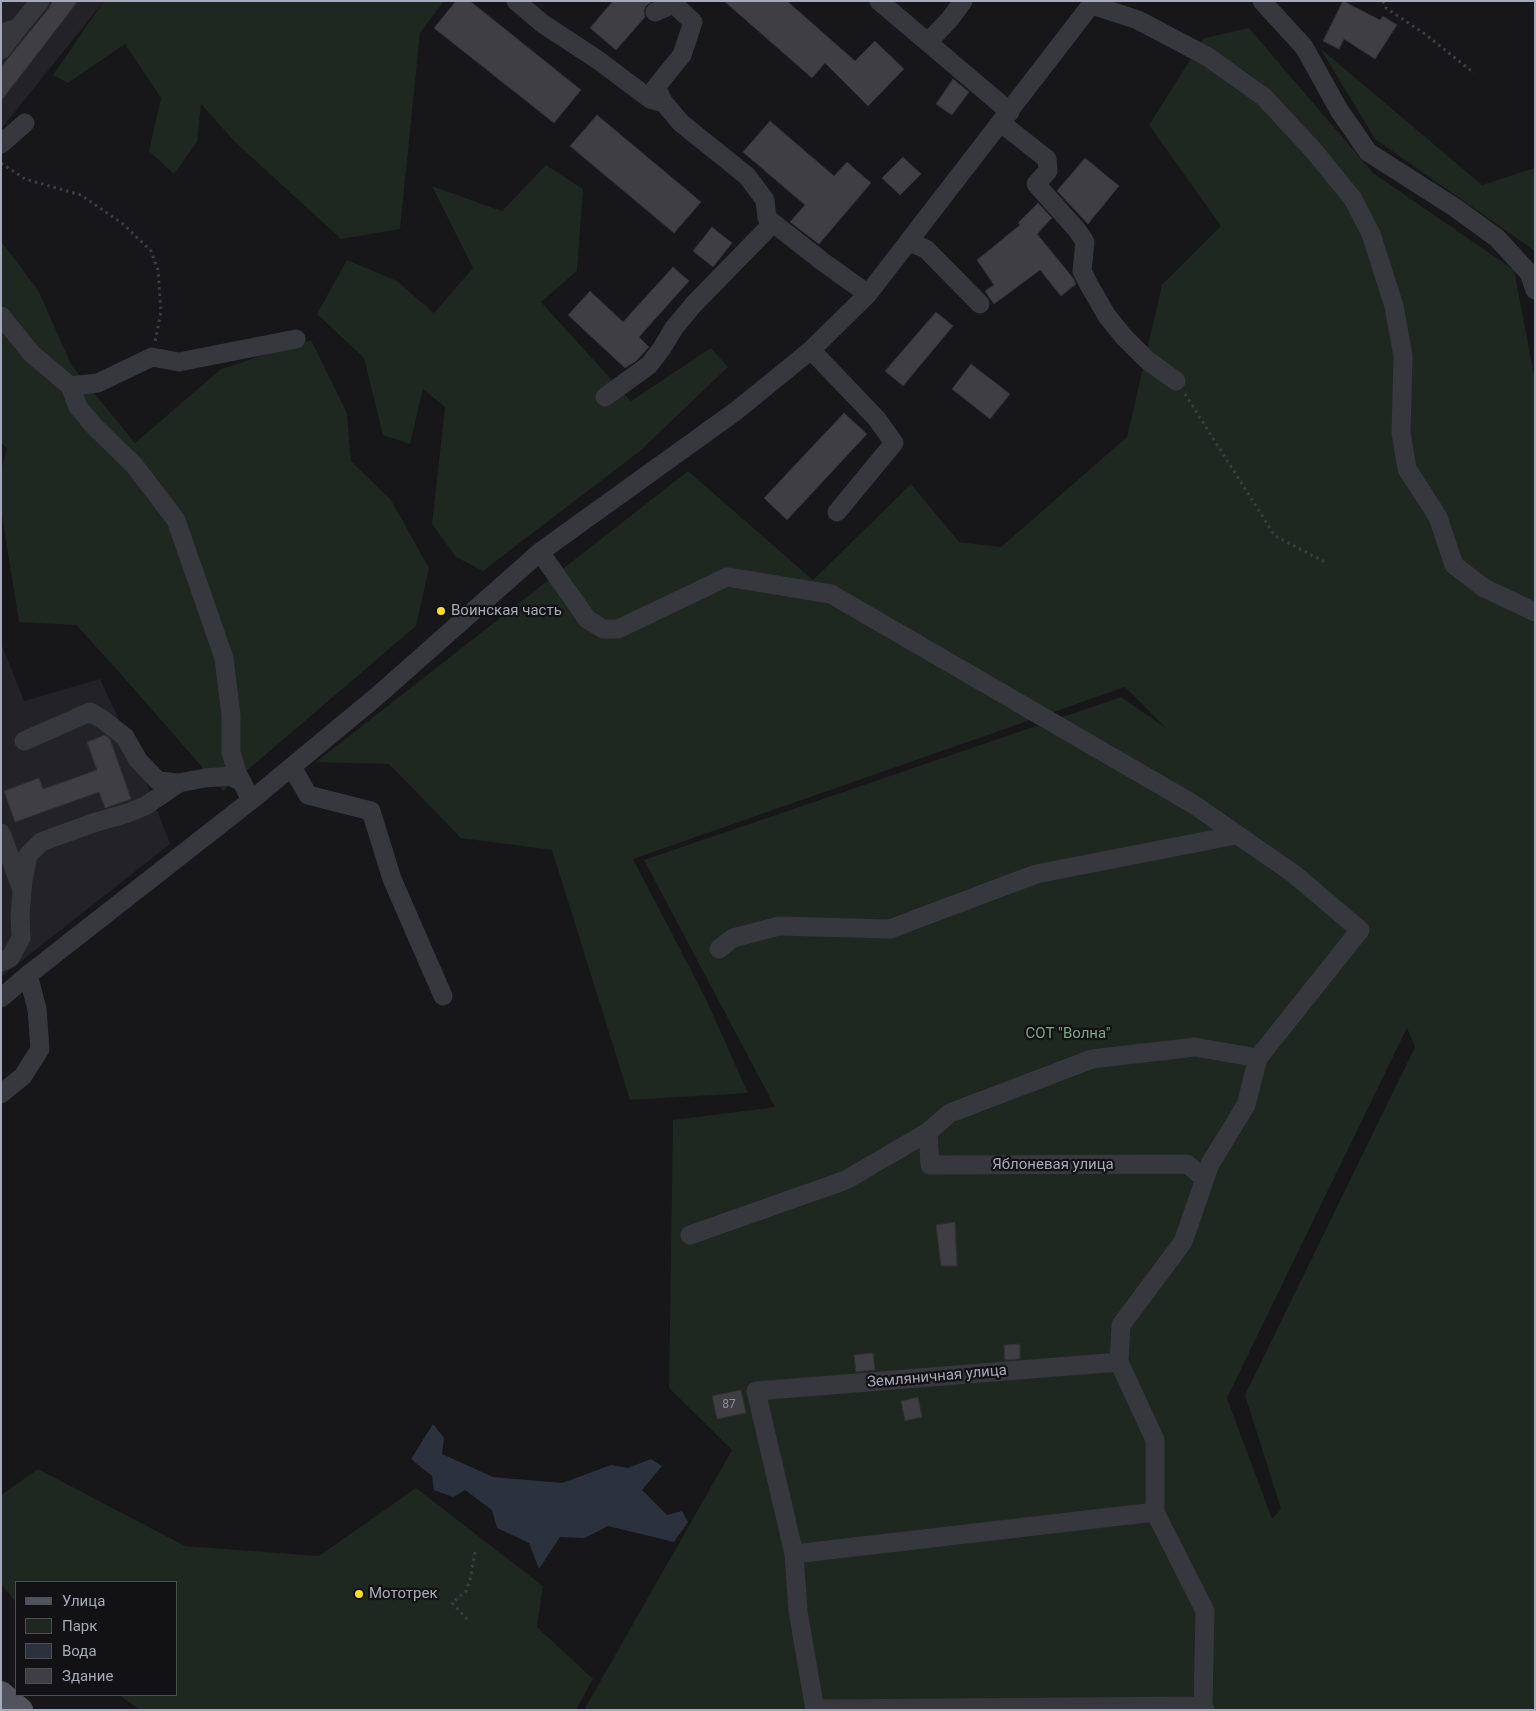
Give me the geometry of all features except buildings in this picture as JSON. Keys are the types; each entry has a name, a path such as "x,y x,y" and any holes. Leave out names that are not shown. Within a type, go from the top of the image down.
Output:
{"main road":[{"path":"1,1693 21,1710"}],"street":[{"path":"1,50 10,30 40,1"},
{"path":"516,1 543,24 598,60 650,99 664,104"},
{"path":"879,1 928,42 1047,159 1048,171 1036,184 1077,230 1085,242 1082,271 1089,286 1107,316 1124,337 1147,360 1176,381"},
{"path":"928,42 950,19 963,1"},
{"path":"1262,1 1304,47 1339,110 1368,152 1454,207 1497,238 1529,273 1535,290"},
{"path":"655,12 673,3 693,22 682,54 656,87 664,104 681,123 746,176 765,200 768,218 773,223 822,262 868,294"},
{"path":"1,998 292,767 376,697 540,552 736,411 811,350 868,294 1093,3 1138,20 1208,57 1264,97 1314,150 1353,199 1371,234 1394,306 1403,356 1401,433 1407,469 1438,517 1454,564 1484,588 1535,612"},
{"path":"1,144 25,123"},
{"path":"605,397 649,365 674,328 693,305 773,223"},
{"path":"909,242 926,249 980,304"},
{"path":"1,316 32,354 70,386 78,407 94,426 134,465 176,520 224,658 231,714 232,752 237,773 248,794 254,798"},
{"path":"70,386 98,383 152,357 179,362 296,339"},
{"path":"811,350 877,419 894,443 837,512"},
{"path":"540,552 587,619 603,629 618,629 727,577 831,594 1193,804 1294,874 1360,930 1258,1058 1246,1105 1210,1164 1183,1242 1121,1325 1119,1362 1155,1440 1155,1512 1205,1611 1204,1708 815,1709 798,1611 794,1554 1155,1512"},
{"path":"24,741 90,712 125,737 138,760 158,780 178,784"},
{"path":"292,767 308,794 371,811 392,879 443,996"},
{"path":"1,962 10,958 21,938 22,890 28,855 41,842 93,823 128,813 144,806 178,784 205,778 230,776 242,782"},
{"path":"1,833 22,890"},
{"path":"719,949 733,938 779,926 890,929 1036,874 1236,835"},
{"path":"1,1094 28,1082 40,1050 37,1009 28,975"},
{"path":"690,1235 846,1180 928,1132 950,1113 1092,1059 1195,1047 1258,1058"},
{"name":"Яблоневая улица","path":"928,1132 930,1165 1187,1164 1204,1178"},
{"name":"Земляничная улица","path":"794,1554 756,1392 1119,1362"}],"path":[{"path":"1383,1 1386,8 1425,34 1474,74"},
{"path":"1,163 26,178 81,195 123,224 151,251 158,270 161,312 152,357"},
{"path":"1176,381 1275,536 1325,562"},
{"path":"467,1619 452,1603 466,1591 475,1552"}],"shaded area":[{"path":"1,1 104,1 1,129"},
{"path":"1,643 24,701 100,679 138,760 170,844 1,977"}],"green space":[{"path":"104,1 444,1 420,33 400,229 341,239 235,142 201,104 197,142 174,174 149,151 161,98 125,44 68,83 53,75"},
{"name":"СОТ \"Волна\"","path":"1249,28 1373,173 1514,270 1535,380 1535,1710 584,1710 732,1450 669,1388 673,1120 775,1107 644,860 1121,697 1166,728 1125,687 633,859 705,997 748,1093 630,1100 552,850 461,838 389,764 316,762 688,471 813,580 911,484 959,542 1001,547 1127,437 1162,285 1221,226 1149,125 1204,38","holes":["1407,1028 1415,1047 1245,1395 1281,1509 1272,1519 1227,1398"]},
{"path":"1320,48 1482,185 1535,168 1535,251 1375,139"},
{"path":"546,165 583,189 577,271 541,302 631,401 711,348 728,367 640,451 483,571 456,557 432,524 445,407 423,389 410,444 383,435 364,358 317,314 347,260 397,281 434,313 473,268 432,186 502,211"},
{"path":"1,241 38,290 72,366 135,443 221,369 311,340 347,413 351,461 391,500 429,568 416,626 223,791 76,625 19,622 1,510 1,470 7,449 1,442"},
{"name":"Мототрек","path":"38,1469 185,1546 319,1556 416,1488 543,1586 537,1627 593,1679 576,1710 140,1710 120,1696 178,1696 178,1581 15,1581 15,1601 1,1584 1,1495"}],"water":[{"path":"433,1424 444,1438 442,1454 493,1477 562,1483 611,1465 628,1468 651,1459 662,1466 642,1490 667,1515 682,1511 688,1522 674,1542 608,1526 585,1538 560,1537 539,1569 529,1543 497,1528 492,1510 465,1490 453,1497 434,1490 432,1476 411,1459"}],"place":[{"name":"Воинская часть","path":"441,611"},
{"name":"Мототрек","path":"359,1594"}]}
